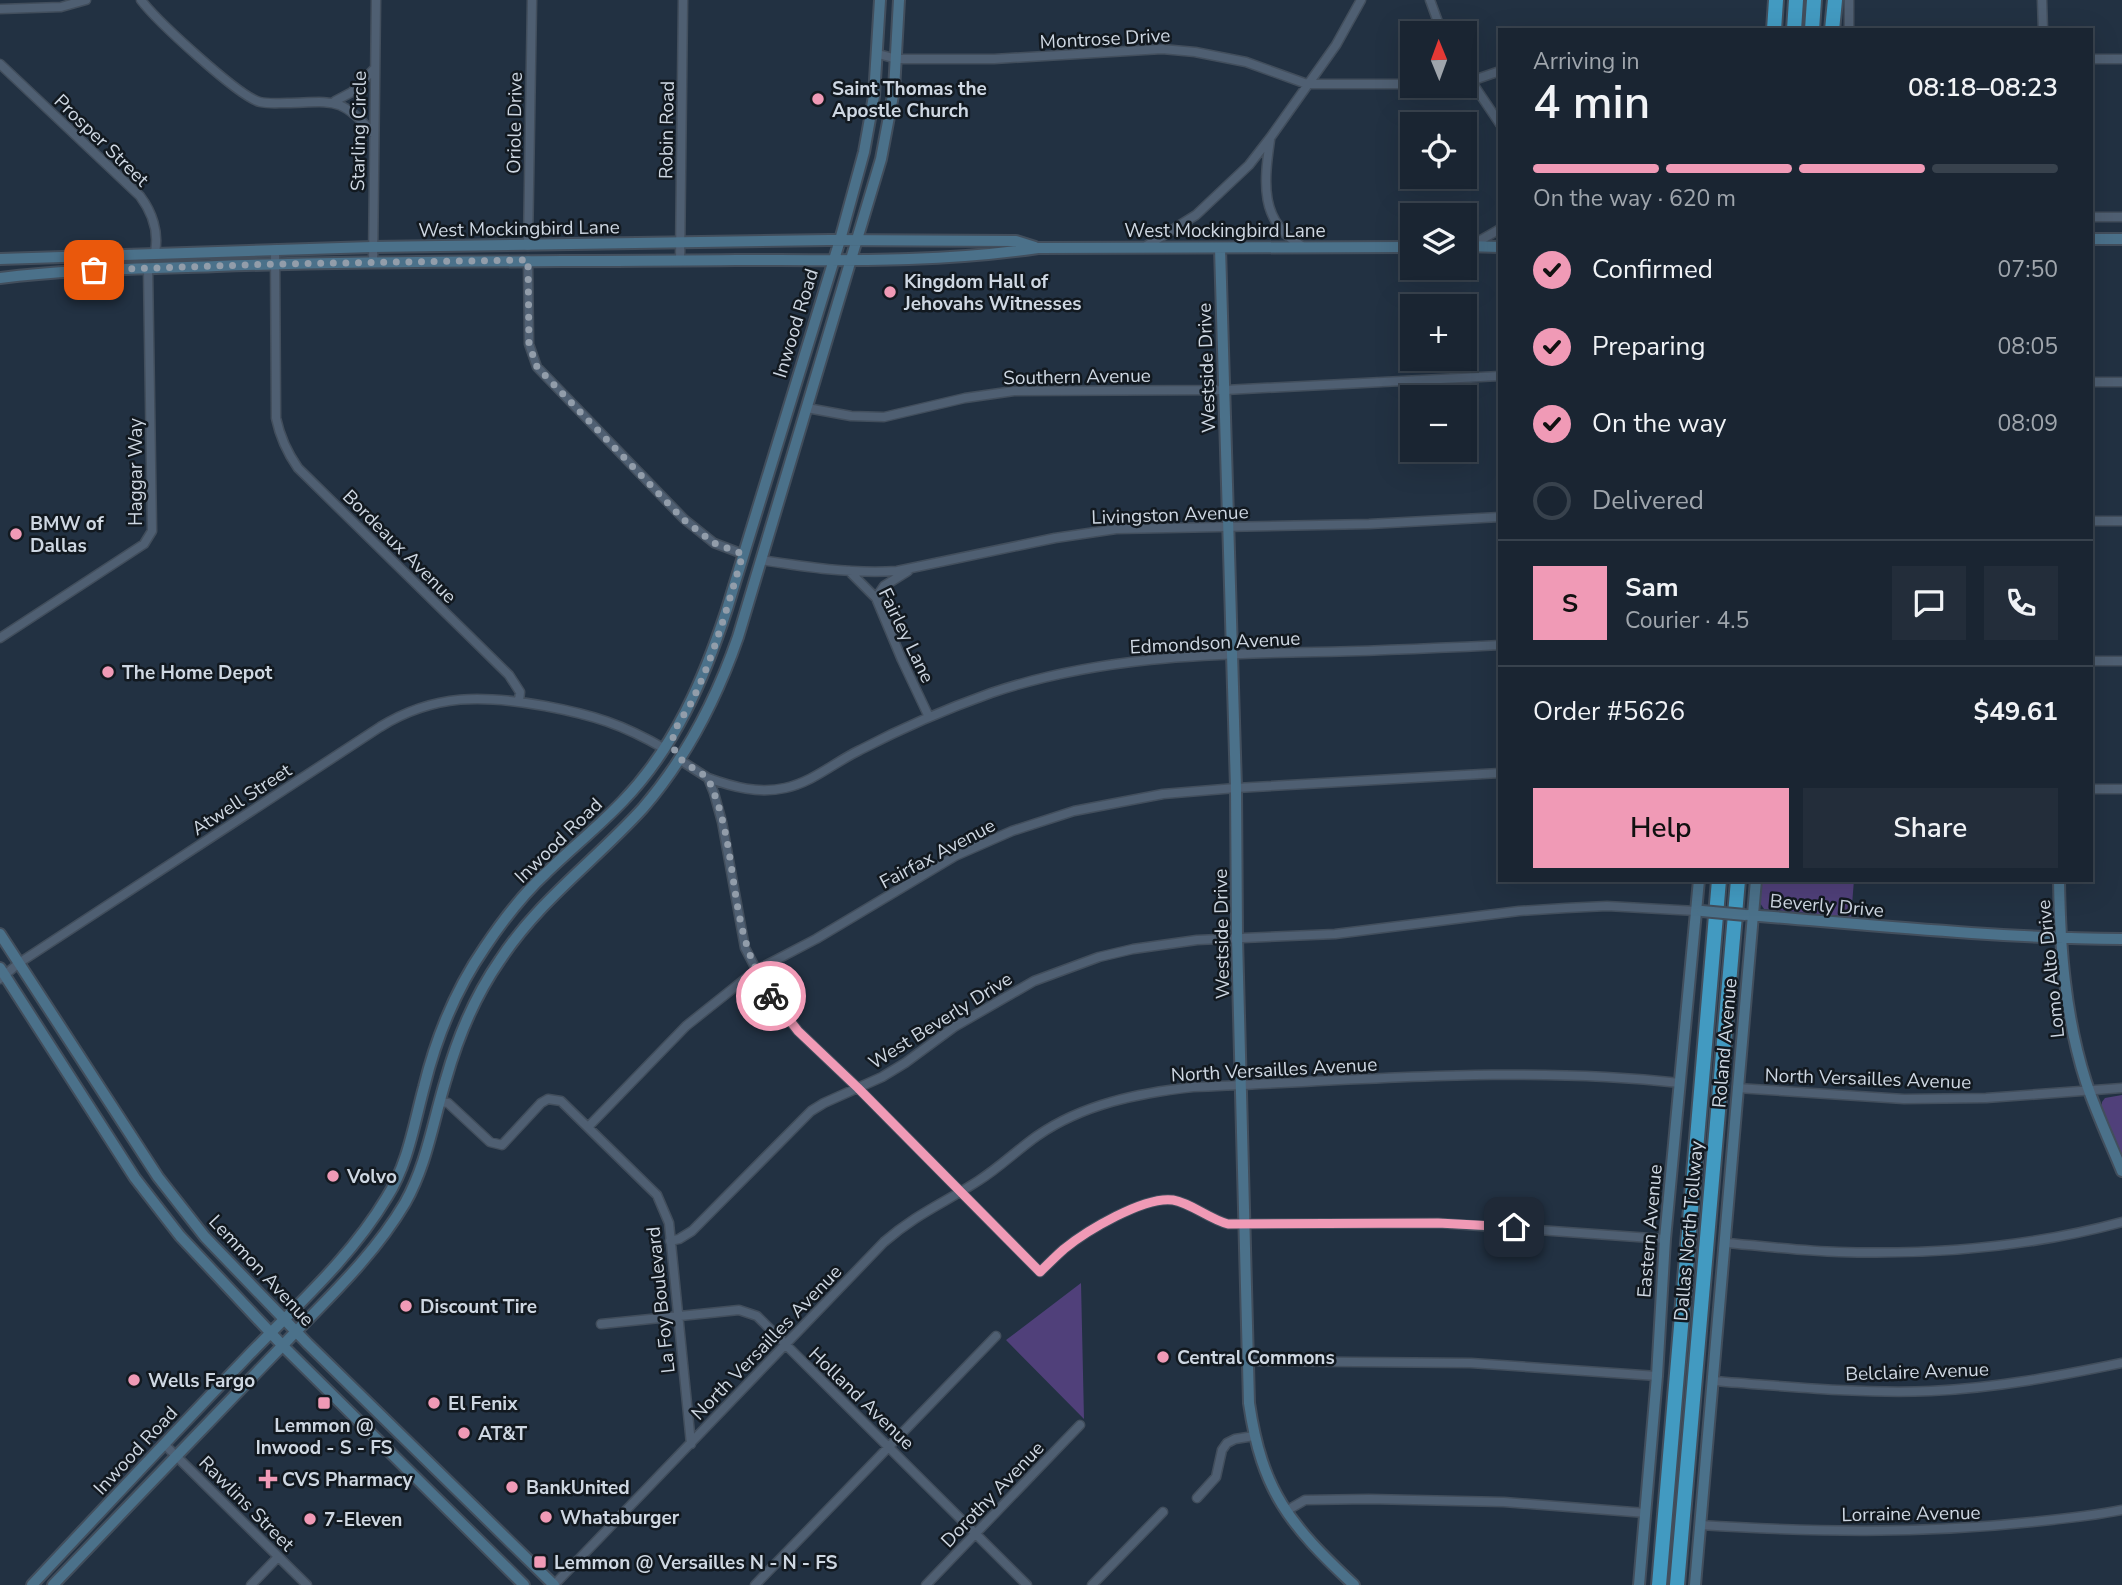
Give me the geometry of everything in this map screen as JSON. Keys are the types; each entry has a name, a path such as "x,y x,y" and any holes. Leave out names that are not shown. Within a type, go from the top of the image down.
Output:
{"highway":[{"path":"1773,28 1776,0"},
{"path":"1794,28 1796,0"},
{"path":"1812,28 1814,0"},
{"path":"1832,28 1835,0"},
{"name":"Dallas North Tollway","path":"1659,1585 1719,882"},
{"name":"Dallas North Tollway","path":"1677,1585 1738,882"}],"main road":[{"name":"Inwood Road","path":"32,1585 343,1258 365,1231 390,1193 406,1156 440,1036 456,997 483,950 516,904 545,873 624,801 673,736 708,667 840,240 869,126 878,54 880,0"},
{"name":"Inwood Road","path":"53,1585 369,1254 405,1202 425,1159 455,1048 473,1005 501,958 556,891 642,809 690,746 724,676 807,408 888,130 897,59 899,0"},
{"path":"2093,239 2122,239"},
{"name":"West Mockingbird Lane","path":"0,259 275,249 840,240 1016,241 1038,248"},
{"path":"528,246 528,260"},
{"path":"1477,246 1498,247"},
{"name":"West Mockingbird Lane","path":"0,278 52,271 275,264 528,260 833,260 1006,253 1038,248 1400,247"},
{"name":"Westside Drive","path":"1220,248 1233,654 1249,1403 1254,1436 1268,1479 1286,1511 1306,1538 1354,1585"},
{"path":"148,268 155,252"},
{"path":"743,554 761,560"},
{"path":"673,736 675,753 680,760"},
{"path":"664,749 668,764 667,778"},
{"name":"Eastern Avenue","path":"1639,1585 1657,1376 1665,1239 1699,911 1699,882"},
{"name":"Roland Avenue","path":"1695,1585 1726,1243 1749,915 1756,882"},
{"name":"Lomo Alto Drive","path":"2059,882 2060,938 2073,1031 2089,1090 2122,1171"},
{"name":"Beverly Drive","path":"1699,911 1886,927 2060,938 2122,939"},
{"name":"Lemmon Avenue","path":"0,934 138,1146 180,1207 219,1254 554,1585"},
{"name":"Lemmon Avenue","path":"2,974 159,1211 282,1346 524,1585"},
{"path":"456,997 473,1005"},
{"path":"424,1087 441,1097"},
{"path":"121,1155 138,1146"},
{"path":"390,1193 405,1202"},
{"path":"208,1267 219,1254"},
{"path":"364,1426 376,1412"},
{"path":"408,1470 422,1457"},
{"path":"71,1544 82,1554"}],"street":[{"path":"0,9 61,7 86,0"},
{"name":"Starling Circle","path":"373,262 376,0"},
{"name":"Oriole Drive","path":"528,246 532,0"},
{"name":"Robin Road","path":"680,261 683,0"},
{"path":"1143,248 1213,202 1249,165 1336,45 1361,0"},
{"path":"1430,0 1438,21"},
{"path":"1849,0 1849,28"},
{"path":"2042,0 2043,28"},
{"path":"140,1 246,97 269,103 335,102 351,110 373,133"},
{"name":"Montrose Drive","path":"878,54 897,59 1029,58 1116,50 1162,49 1234,60 1307,84 1400,84"},
{"path":"2093,59 2122,59"},
{"name":"Prosper Street","path":"0,64 140,196 153,219 157,243 155,252"},
{"path":"335,102 352,92 375,68"},
{"path":"1477,79 1498,72"},
{"path":"1477,94 1498,121"},
{"path":"1270,138 1265,170 1269,208 1287,236 1304,248"},
{"path":"2093,217 2122,217"},
{"path":"1477,241 1498,230"},
{"name":"Bordeaux Avenue","path":"275,249 276,418 287,452 298,468 509,675 520,692 519,701"},
{"path":"528,260 529,344 537,367 684,520 714,543 743,554"},
{"name":"Haggar Way","path":"0,638 144,544 152,531 148,268"},
{"name":"Southern Avenue","path":"807,408 851,416 884,417 965,398 1014,391 1225,390 1498,376"},
{"path":"2093,382 2122,382"},
{"name":"Livingston Avenue","path":"761,560 875,572 912,569 1083,533 1157,527 1369,524 1498,517"},
{"path":"2093,521 2122,521"},
{"path":"876,598 884,586 912,569"},
{"name":"Fairley Lane","path":"849,571 876,598 929,717"},
{"name":"Edmondson Avenue","path":"708,778 746,789 776,789 796,785 893,733 929,717 1016,685 1077,670 1163,657 1498,645"},
{"path":"2093,661 2122,661"},
{"name":"Atwell Street","path":"2,974 394,719 417,708 444,701 488,698 519,701"},
{"path":"519,701 609,720 664,749"},
{"path":"680,760 708,778 722,822 743,934 755,971 769,994 798,1031 1040,1272 1064,1249 1089,1232 1120,1216 1163,1200 1176,1200 1214,1220 1228,1224 1438,1223 1665,1239"},
{"name":"Fairfax Avenue","path":"589,1126 686,1026 755,971 817,939 954,856 1012,831 1074,811 1196,790 1498,773"},
{"path":"2093,789 2122,789"},
{"name":"Beverly Drive","path":"1237,938 1335,934 1519,911 1566,908 1607,906 1699,911"},
{"name":"West Beverly Drive","path":"670,1241 692,1231 811,1111 824,1102 858,1088 905,1063 977,1012 1044,977 1099,957 1164,943 1237,938"},
{"name":"North Versailles Avenue","path":"554,1585 901,1227 935,1204 979,1180 1038,1135 1065,1120 1092,1108 1159,1090 1241,1085 1510,1074 1589,1075 1680,1083"},
{"name":"North Versailles Avenue","path":"1737,1088 1904,1098 1986,1098 2122,1088"},
{"name":"La Foy Boulevard","path":"441,1097 490,1142 497,1145 502,1145 541,1103 548,1099 561,1101 657,1195 666,1212 670,1241 691,1444"},
{"path":"1726,1243 1838,1252 1931,1252 2012,1244 2122,1222"},
{"name":"Holland Avenue","path":"601,1324 739,1310 757,1316 1027,1585"},
{"path":"755,1585 996,1336"},
{"path":"1247,1361 1471,1363 1657,1376"},
{"name":"Belclaire Avenue","path":"1712,1381 1849,1390 1932,1391 2020,1382 2122,1363"},
{"name":"Dorothy Avenue","path":"926,1585 1080,1425"},
{"path":"1197,1498 1216,1477 1222,1450 1227,1444 1235,1439 1254,1436"},
{"name":"Rawlins Street","path":"164,1444 307,1585"},
{"path":"1286,1511 1306,1500 1369,1499 1504,1502 1646,1513"},
{"name":"Lorraine Avenue","path":"1700,1525 1785,1530 1923,1530 1991,1527 2122,1510"},
{"path":"1097,1583 1163,1512"},
{"path":"251,1585 278,1557"}],"shaded area":[{"path":"1762,882 1854,882 1851,917 1764,909 1760,903"},
{"path":"2122,1095 2122,1155 2102,1109 2102,1102 2105,1098"},
{"path":"1081,1283 1084,1419 1006,1340"}],"way so far":[{"path":"94,270 528,260 529,344 537,367 684,520 714,543 743,554 708,667 673,736 675,753 680,760 708,778 714,793 746,948 755,971 771,996"}],"place":[{"name":"Saint Thomas the Apostle Church","path":"818,99"},
{"name":"Kingdom Hall of Jehovahs Witnesses","path":"890,292"},
{"name":"BMW of Dallas","path":"16,534"},
{"name":"The Home Depot","path":"108,672"},
{"name":"Volvo","path":"333,1176"},
{"name":"Discount Tire","path":"406,1306"},
{"name":"Central Commons","path":"1163,1357"},
{"name":"Wells Fargo","path":"134,1380"},
{"name":"Lemmon @ Inwood - S - FS","path":"324,1403"},
{"name":"El Fenix","path":"434,1403"},
{"name":"AT&T","path":"464,1433"},
{"name":"CVS Pharmacy","path":"268,1479"},
{"name":"BankUnited","path":"512,1487"},
{"name":"Whataburger","path":"546,1517"},
{"name":"7-Eleven","path":"310,1519"},
{"name":"Lemmon @ Versailles N - N - FS","path":"540,1562"}],"route":[{"path":"771,996 798,1031 1040,1272 1064,1249 1089,1232 1120,1216 1163,1200 1176,1200 1214,1220 1228,1224 1353,1222 1514,1227"}]}
